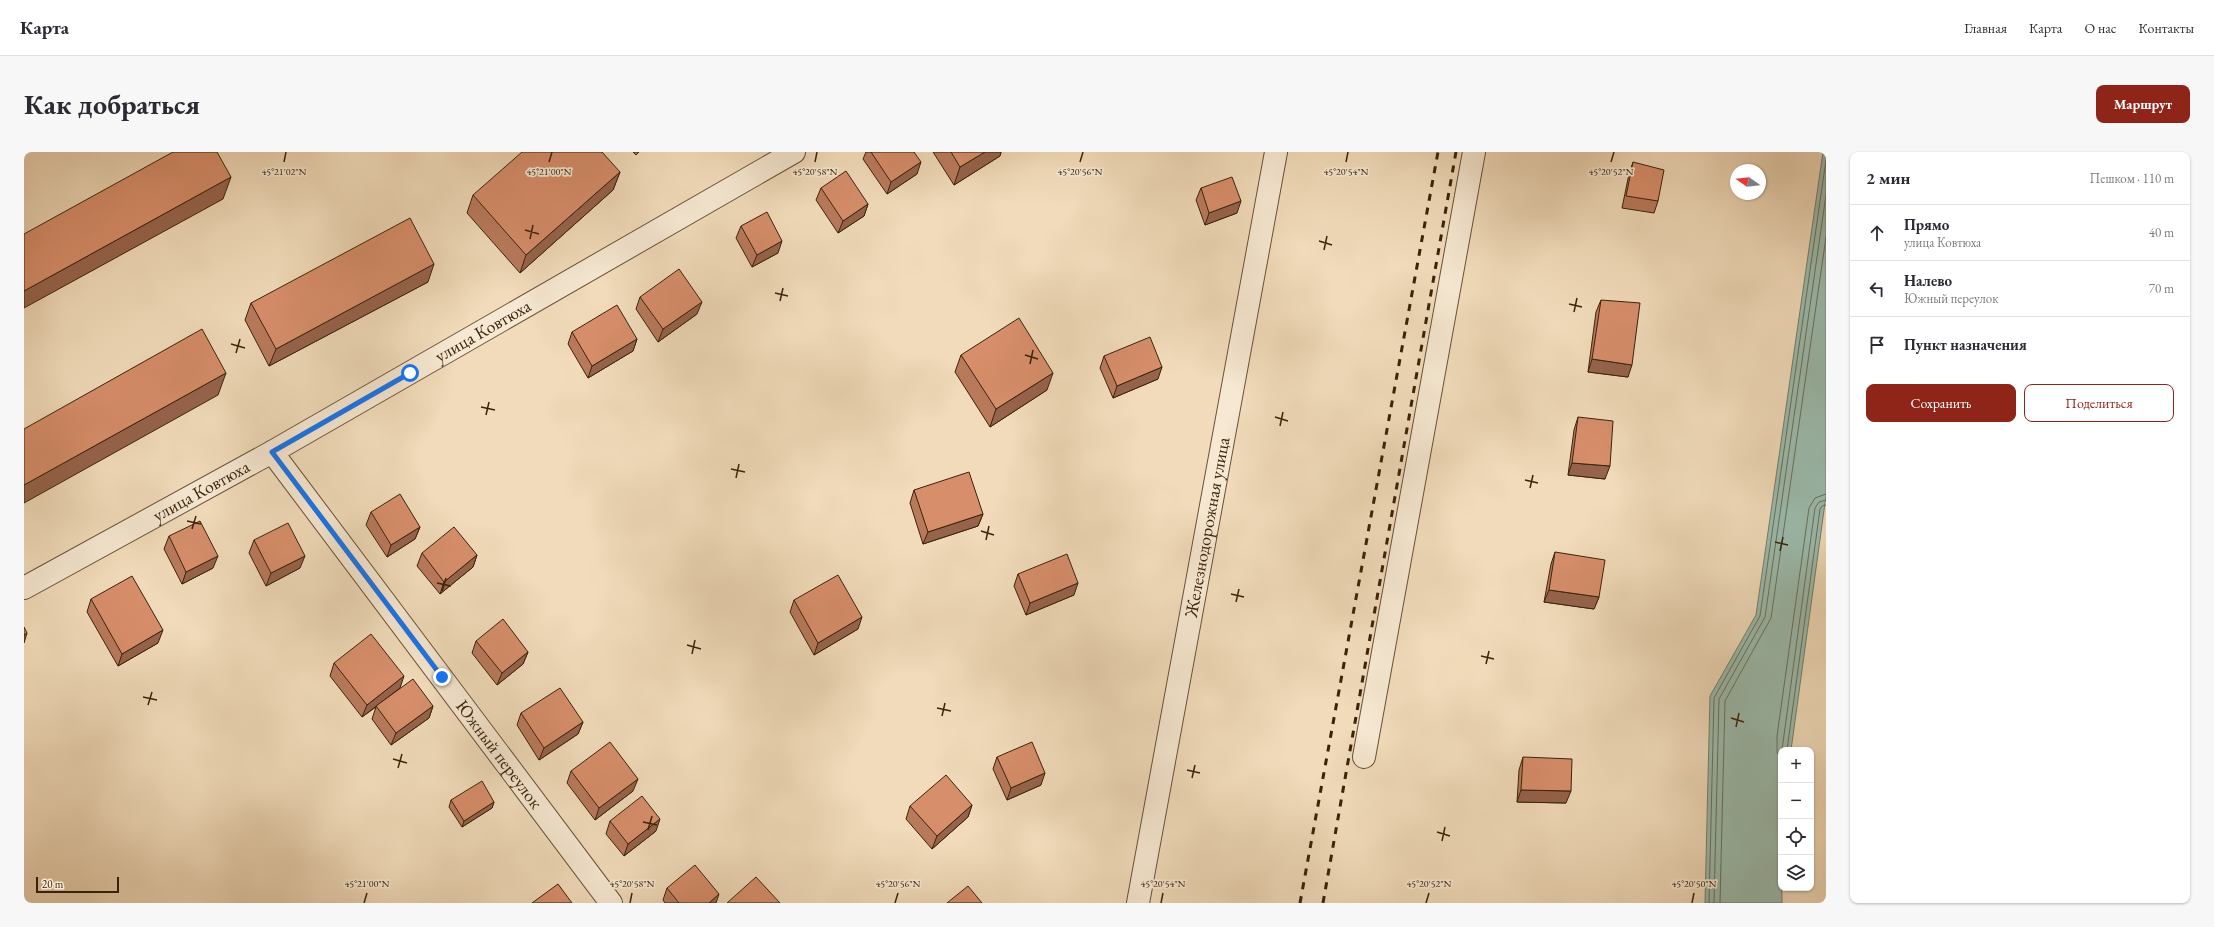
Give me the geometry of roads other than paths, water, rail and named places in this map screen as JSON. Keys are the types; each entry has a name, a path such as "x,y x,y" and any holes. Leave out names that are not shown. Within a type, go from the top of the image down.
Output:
{"street":[{"name":"улица Ковтюха","path":"24,588 272,452 794,152"},
{"name":"Железнодорожная улица","path":"1138,903 1276,152"},
{"path":"1364,757 1474,152"},
{"name":"Южный переулок","path":"272,452 611,903"}],"water":[{"path":"1823,152 1826,152 1826,496 1791,747 1778,747 1778,891 1782,891 1782,903 1705,903 1710,696 1756,615"}],"railway":[{"path":"1300,903 1438,152"},
{"path":"1323,903 1456,152"}]}
